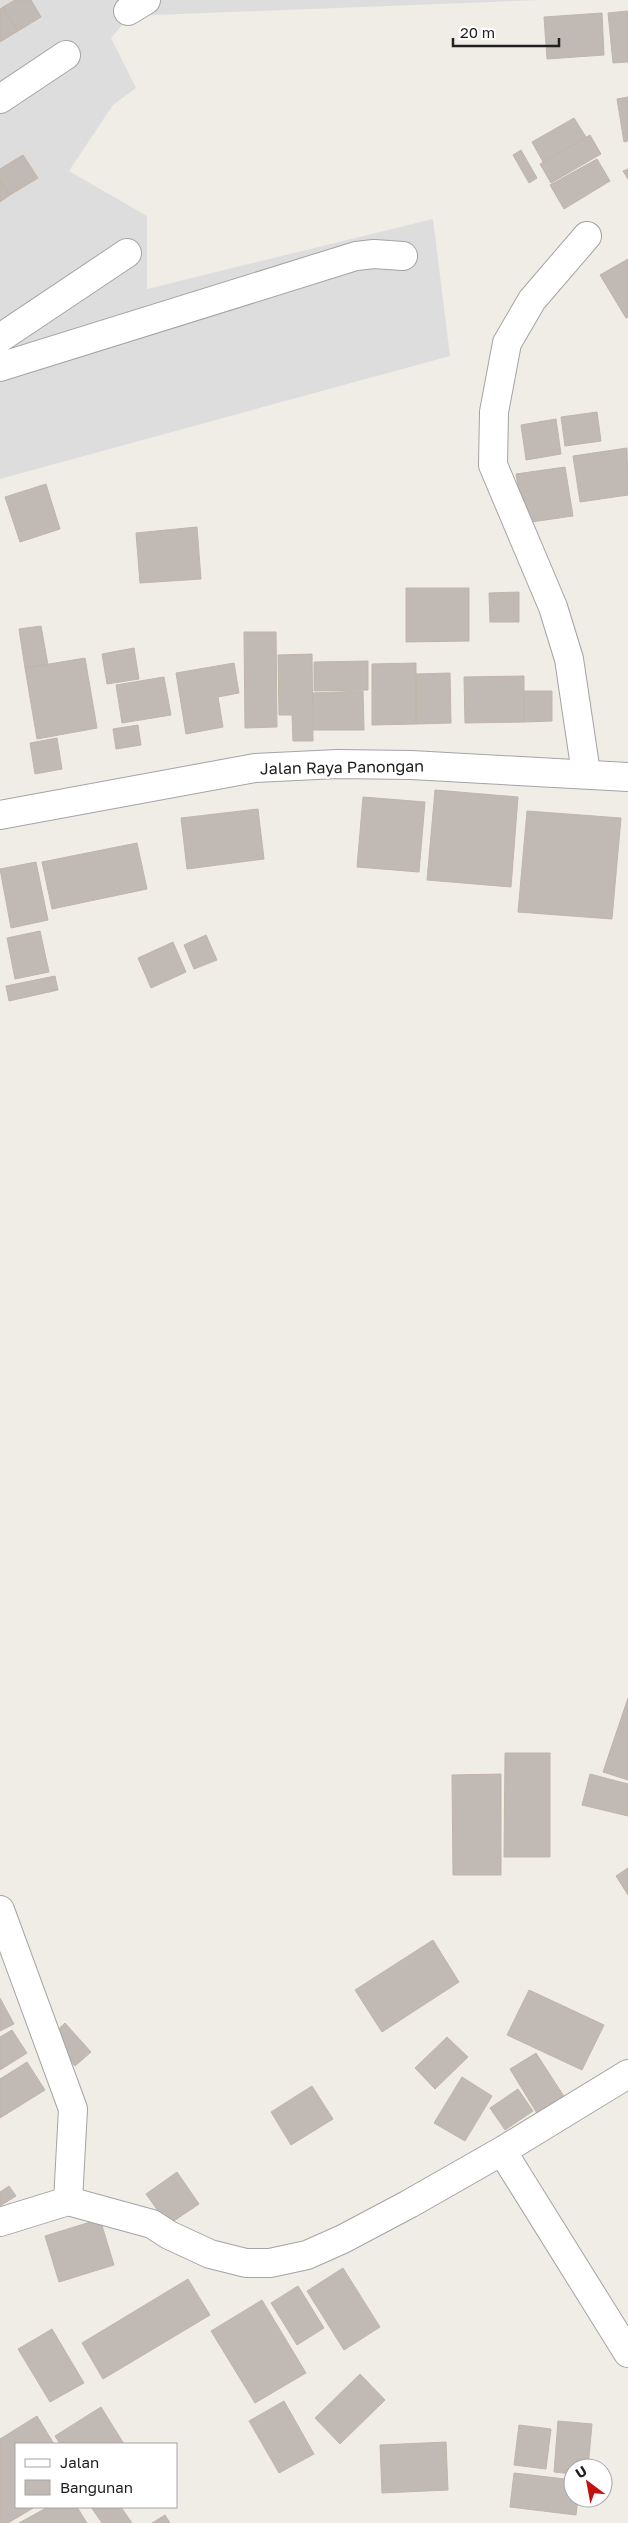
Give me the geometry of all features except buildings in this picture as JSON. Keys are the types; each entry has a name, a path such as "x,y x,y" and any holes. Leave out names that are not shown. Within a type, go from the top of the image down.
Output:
{"street":[{"path":"0,99 66,55"},
{"path":"586,774 569,659 558,624 493,465 494,412 507,343 532,300 587,236"},
{"path":"0,338 127,253"},
{"path":"0,367 356,256 374,254 403,256"},
{"name":"Jalan Raya Panongan","path":"0,815 255,768 337,764 412,765 628,777"},
{"path":"0,1910 73,2109 68,2202"},
{"path":"0,2222 68,2202 152,2224 169,2235 210,2254 246,2263 270,2263 307,2255 343,2239 502,2151 628,2074"},
{"path":"502,2151 628,2353"}],"shaded area":[{"path":"0,0 542,0 130,16 111,38 136,88 113,105 69,171 147,216 147,289 433,219 450,356 0,479"}]}
